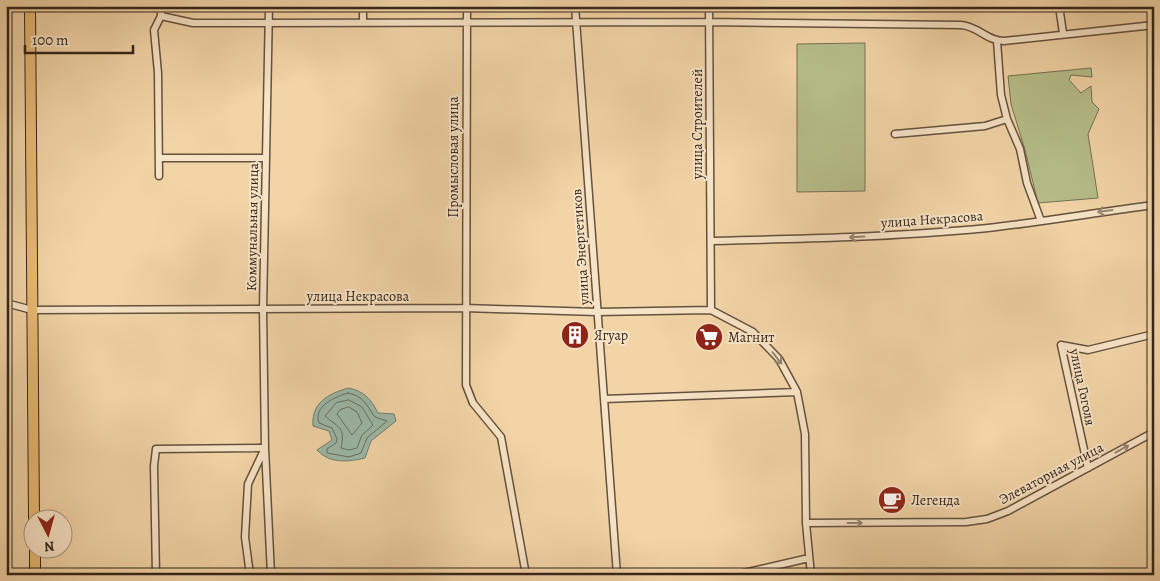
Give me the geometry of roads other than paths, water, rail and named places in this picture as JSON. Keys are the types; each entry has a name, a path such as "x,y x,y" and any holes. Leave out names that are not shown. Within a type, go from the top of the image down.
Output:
{"main road":[{"path":"30,6 34,508"},
{"path":"35,558 35,575"}],"street":[{"path":"159,176 158,56 154,30 160,16 161,6"},
{"name":"Коммунальная улица","path":"269,6 263,309 265,448 271,575"},
{"path":"363,6 363,23"},
{"name":"Промысловая улица","path":"467,6 464,308 466,385 473,403 501,437 526,575"},
{"name":"улица Энергетиков","path":"574,6 617,575"},
{"name":"улица Строителей","path":"709,6 711,310"},
{"path":"1059,6 1063,33"},
{"path":"160,16 194,23 709,22 972,25 997,41 1154,25"},
{"path":"997,41 1001,95 1007,119 1020,149 1027,183 1041,221"},
{"path":"895,134 985,126 1007,119"},
{"path":"159,158 266,158"},
{"name":"улица Некрасова","path":"710,241 858,237 990,228 1154,205"},
{"name":"улица Некрасова","path":"6,303 32,310 464,308 597,312 711,310"},
{"path":"711,310 753,332 779,359 797,392 805,434 806,524 811,575"},
{"name":"улица Гоголя","path":"1088,468 1062,345 1088,350 1154,334"},
{"path":"604,399 797,392"},
{"name":"Элеваторная улица","path":"806,524 938,523 987,519 1008,512 1154,432"},
{"path":"156,575 154,466 156,449 265,448"},
{"name":"Коммунальная улица","path":"250,575 245,537 248,484 265,448"},
{"path":"734,575 809,558"}],"water":[{"path":"348,388 366,396 378,413 394,414 396,421 371,441 365,458 339,461 322,455 317,450 332,440 329,431 313,426 313,418 318,405 322,401 334,393"}],"place":[{"name":"Ягуар","path":"575,335"},
{"name":"Магнит","path":"709,337"},
{"name":"Легенда","path":"892,500"}]}
